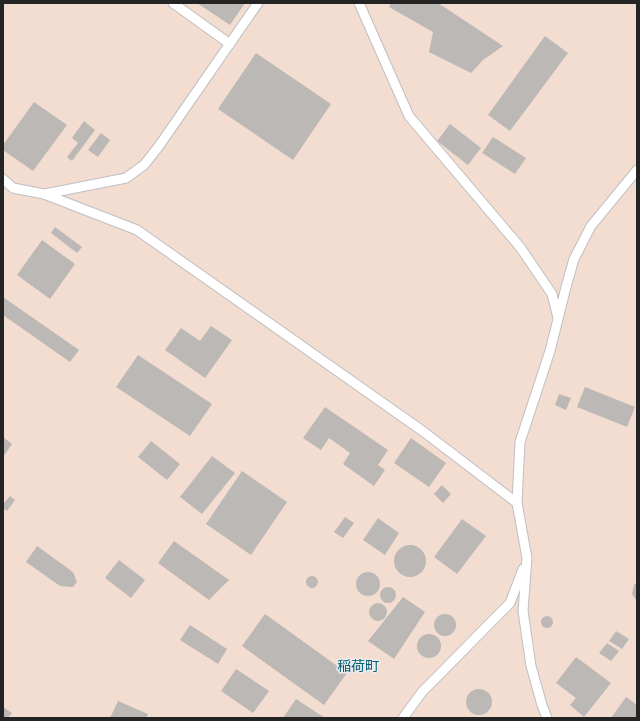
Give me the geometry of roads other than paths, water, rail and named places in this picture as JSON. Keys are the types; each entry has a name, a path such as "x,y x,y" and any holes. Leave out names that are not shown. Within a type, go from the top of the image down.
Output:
{"lane":[{"path":"173,3 230,44"},
{"path":"44,194 126,178 144,165 258,3"},
{"path":"359,3 409,116 520,247 552,294 559,322"},
{"path":"547,718 531,666 523,611 527,558 517,503 520,442 559,322 566,287 574,259 591,226 637,170"},
{"path":"3,179 13,188 44,194 137,230 424,432 517,503"},
{"path":"403,718 422,692 510,603 527,558"}],"district":[{"name":"稲荷町","path":"358,666"}]}
